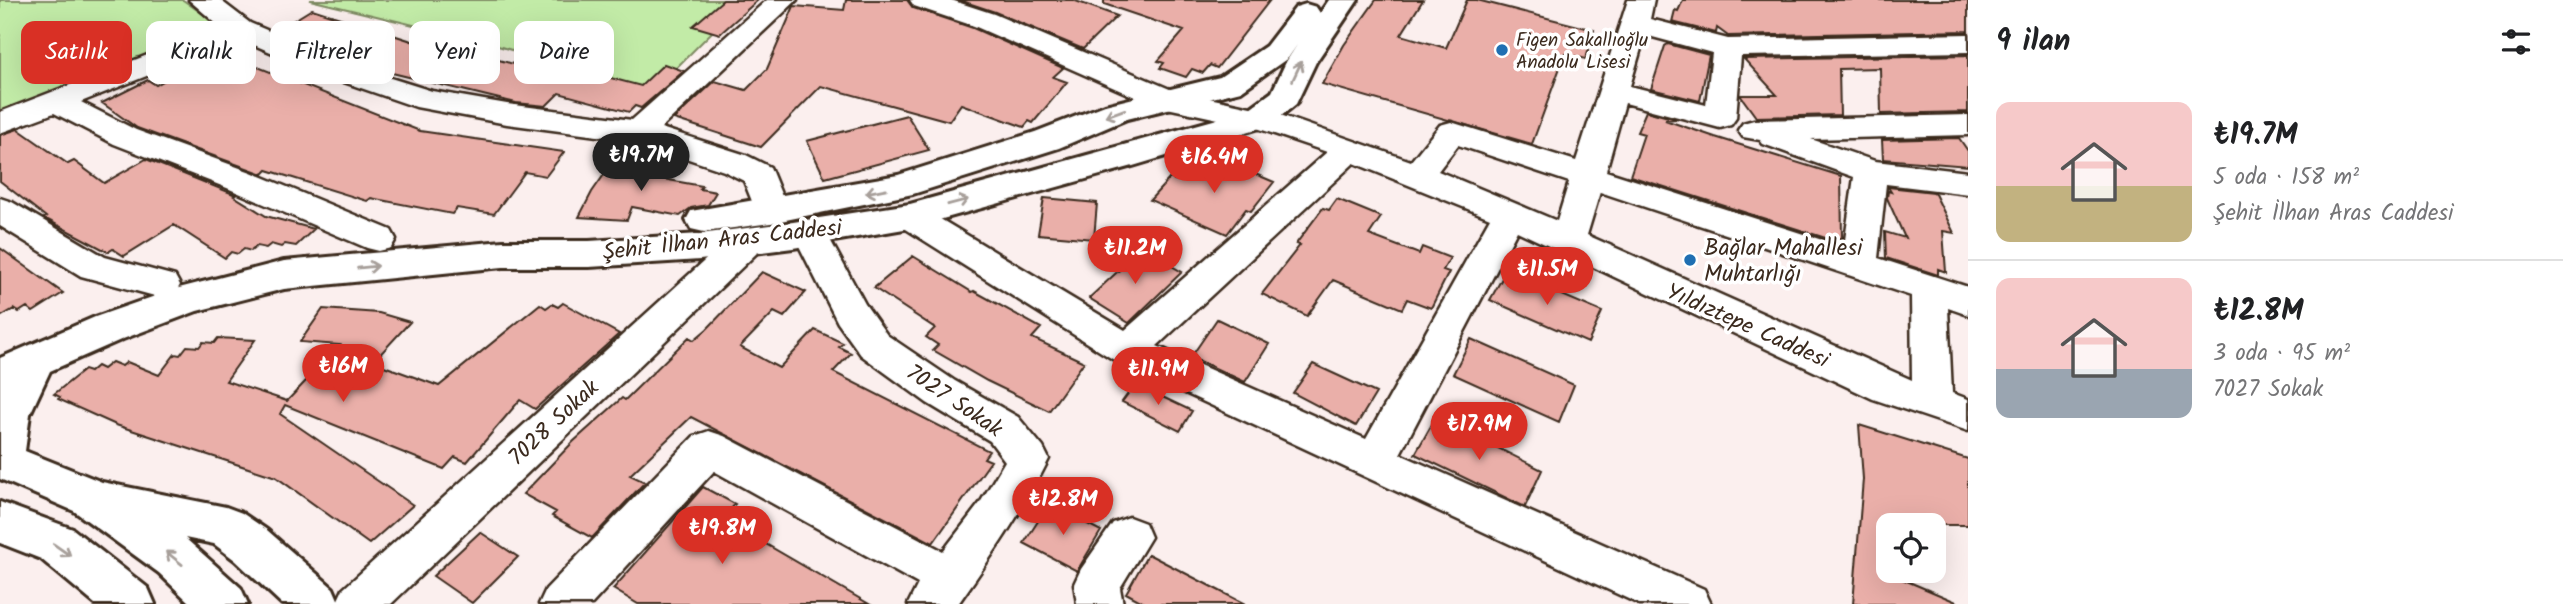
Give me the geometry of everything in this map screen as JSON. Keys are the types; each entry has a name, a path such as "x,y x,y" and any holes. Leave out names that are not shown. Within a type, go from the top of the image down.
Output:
{"main road":[{"name":"Şehit İlhan Aras Caddesi","path":"18,352 109,328 189,299 284,275 503,254 589,254 760,226 901,186 1046,140 1116,112 1164,98 1230,84 1277,52 1315,0"},
{"name":"Şehit İlhan Aras Caddesi","path":"0,376 18,352 162,285 289,254 379,239 523,230 760,226 809,232 910,216 1258,118 1285,97 1301,62 1344,0"},
{"path":"18,352 1,461 90,497 226,527 251,545 316,604"},
{"path":"90,497 176,558 224,604"},
{"path":"0,522 57,544 131,604"}],"street":[{"path":"203,0 230,21"},
{"path":"639,131 783,0"},
{"name":"Yıldıztepe Caddesi","path":"924,0 984,20 1164,98 1258,118 1350,149 1510,214 1887,388 1968,415"},
{"path":"984,20 1006,0"},
{"path":"1568,241 1637,12 1727,48 1968,43"},
{"path":"256,36 339,71 427,100 507,114 639,131 734,163 758,175 760,226"},
{"path":"1720,118 1727,48"},
{"path":"0,123 146,65"},
{"path":"1613,92 1720,118 1871,171 1968,183"},
{"path":"54,101 125,137 239,180 379,239"},
{"path":"1754,130 1968,125"},
{"path":"1417,176 1451,132 1968,301"},
{"path":"1128,350 1350,149"},
{"path":"1859,265 1871,171"},
{"path":"0,210 94,267 162,285"},
{"path":"1375,462 1510,214"},
{"path":"910,216 1128,350 1688,604"},
{"name":"7028 Sokak","path":"359,604 760,226"},
{"name":"7027 Sokak","path":"809,232 851,313 874,345 941,392 1004,429 1028,459 995,516 941,591"},
{"path":"1929,288 1932,403"},
{"path":"562,604 709,448 941,591"},
{"path":"1100,604 1097,584 1129,537"}],"green space":[{"path":"0,0 183,0 213,21 146,21 146,64 132,70 132,21 21,21 21,84 98,84 0,124"},
{"path":"310,0 744,0 652,92 614,81 614,21 514,21 514,51 500,47 500,21 409,21 409,24"}],"building":[{"path":"723,0 758,0 720,34 693,26"},
{"path":"846,0 907,0 913,8 973,28 1063,68 1053,77 1067,82 1033,123 1029,121 1024,127 961,104 949,121 821,86 761,147 674,119 715,81 746,90 767,69 794,6 844,10"},
{"path":"959,0 1073,0 1117,16 1083,49"},
{"path":"1104,0 1270,0 1217,68 1210,65 1203,73 1192,69 1186,77 1160,68 1164,63 1158,61 1184,31 1104,4"},
{"name":"Figen Sakallıoğlu Anadolu Lisesi","path":"1376,0 1423,0 1401,35 1446,48 1467,0 1477,0 1594,30 1586,59 1565,54 1532,144 1322,84 1344,45"},
{"path":"1683,0 1968,0 1968,31 1728,36 1717,28 1716,33 1672,22 1675,10 1678,11"},
{"path":"312,9 349,21 293,21"},
{"path":"395,36 409,40 409,77 395,74"},
{"path":"1668,44 1709,55 1700,101 1651,89"},
{"path":"1968,55 1968,112 1881,114 1880,68 1839,69 1840,115 1756,117 1740,95 1777,95 1744,59"},
{"path":"500,60 514,64 514,84 614,84 614,79 641,86 664,64 684,71 641,108 635,106 629,112 559,93 546,106 516,103 438,84 500,84"},
{"path":"258,67 270,72 270,84 301,84 420,131 564,152 546,176 525,172 494,214 457,208 452,214 371,198 367,201 267,170 263,174 137,128 102,103 146,81 146,84 256,84"},
{"path":"1646,111 1676,119 1665,120 1715,137 1841,176 1842,239 1835,237 1835,241 1630,176 1644,134 1637,132"},
{"path":"907,115 929,150 825,178 807,141"},
{"path":"18,129 68,164 74,161 104,183 146,159 236,195 234,196 266,216 314,229 296,246 257,246 251,251 244,249 238,254 231,252 225,258 174,225 124,256 113,249 108,252 44,218 46,217 0,181 0,135"},
{"path":"1959,138 1968,151 1968,166 1883,159 1882,140"},
{"path":"615,159 659,166 652,177 702,186 700,189 716,192 708,205 691,208 680,216 632,207 627,220 579,217 592,192"},
{"path":"1227,162 1274,182 1251,211 1246,209 1227,234 1150,200 1170,178 1175,180"},
{"path":"1888,187 1934,192 1954,233 1943,231 1946,272 1938,269 1938,275 1886,258 1885,232 1905,238 1887,198 1888,191 1891,192"},
{"path":"1044,198 1097,203 1094,239 1038,234"},
{"path":"1337,199 1381,217 1369,235 1419,254 1422,247 1450,258 1443,270 1449,272 1431,308 1407,299 1402,309 1333,280 1307,316 1262,294 1300,245 1296,244 1323,208 1329,210"},
{"path":"0,248 63,293 33,312 27,307 19,312 14,309 0,317"},
{"path":"1142,249 1182,272 1129,323 1089,298"},
{"path":"913,256 972,292 1041,328 1032,338 1084,362 1049,411 987,381 933,350 938,345 926,337 935,328 874,288"},
{"path":"1506,271 1602,312 1588,343 1490,300"},
{"path":"762,272 806,292 784,317 774,312 740,347 779,368 815,330 843,343 839,347 851,353 833,372 989,451 984,458 991,461 933,543 691,417 630,475 645,482 592,538 552,516 556,512 523,494 573,442 622,398 625,400 689,337 694,340 707,329"},
{"path":"563,303 619,334 535,409 520,400 467,462 455,457 444,469 285,405 280,414 413,505 369,544 276,477 116,425 58,399 60,397 54,394 84,370 90,372 97,366 103,369 112,362 122,366 127,362 159,375 175,354 180,355 187,346 199,347 203,342 214,343 218,338 255,340 226,381 287,401 340,345 300,342 323,309 379,313 410,322 373,362 439,386 540,304 546,308 552,304 558,307"},
{"path":"1217,319 1269,344 1245,382 1191,357"},
{"path":"1471,339 1574,385 1559,422 1453,374"},
{"path":"1313,364 1376,393 1356,426 1293,393"},
{"path":"1135,384 1192,411 1180,431 1122,402"},
{"path":"1436,417 1542,470 1525,507 1415,454"},
{"path":"1859,425 1968,459 1968,525 1946,525 1946,513 1876,513 1876,583 1912,583 1961,604 1853,604 1863,479"},
{"path":"703,487 735,504 723,519 869,604 638,604 613,589"},
{"path":"1049,504 1101,531 1077,571 1024,543"},
{"path":"480,532 518,557 472,603 433,576"},
{"path":"1148,554 1245,604 1146,604 1126,593"}],"place":[{"name":"Figen Sakallıoğlu Anadolu Lisesi","path":"1502,50"},
{"name":"Bağlar Mahallesi Muhtarlığı","path":"1690,260"}]}
